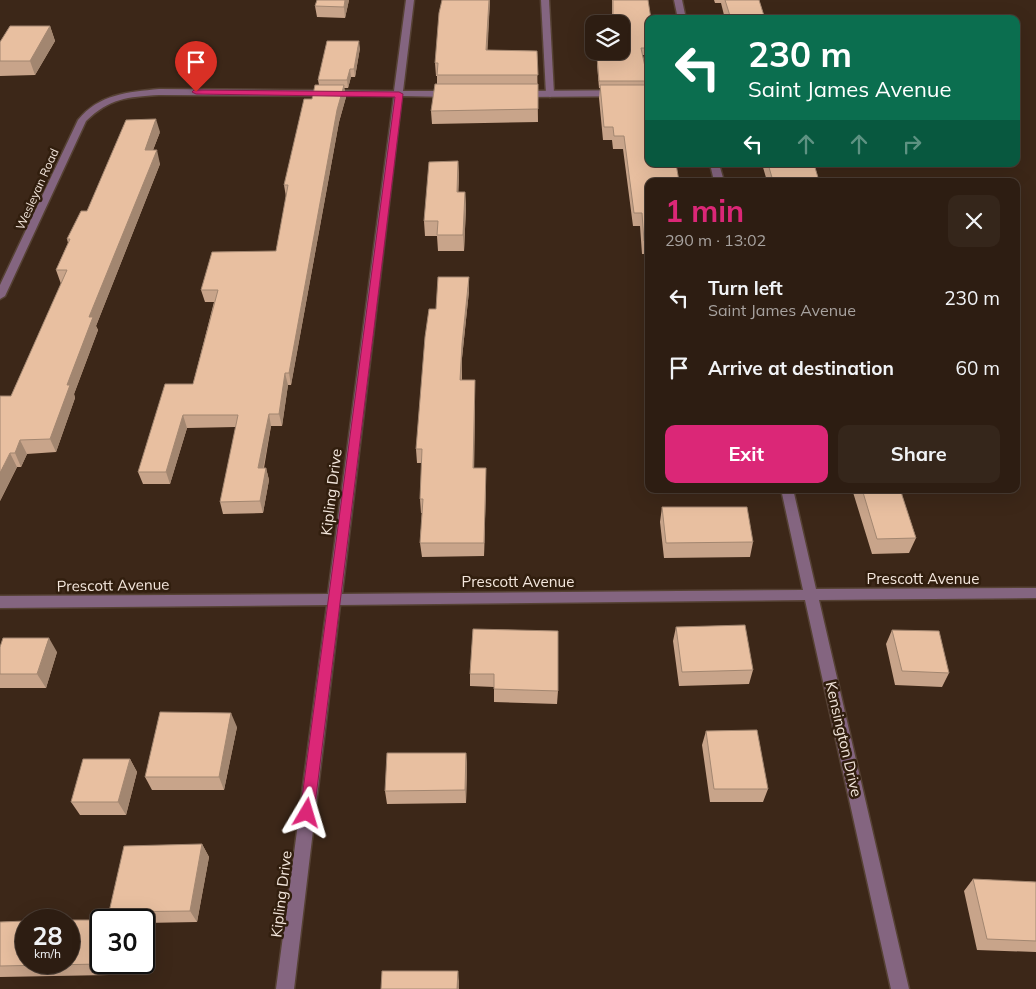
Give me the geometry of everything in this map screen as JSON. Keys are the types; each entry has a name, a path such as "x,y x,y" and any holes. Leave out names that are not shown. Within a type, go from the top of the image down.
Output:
{"street":[{"name":"Kipling Drive","path":"285,989 410,0"},
{"path":"545,0 550,94"},
{"path":"678,0 681,15"},
{"name":"Wesleyan Road","path":"0,296 82,120 98,104 106,100 131,94 159,92 399,94"},
{"path":"512,94 645,93"},
{"path":"399,94 455,94"},
{"name":"Kensington Drive","path":"789,493 900,989"},
{"name":"Prescott Avenue","path":"0,602 1036,593"}],"building":[{"path":"317,0 345,0 344,7 315,6"},
{"path":"442,0 489,0 486,50 537,51 538,75 437,75 438,63 435,63 439,13"},
{"path":"613,0 648,0 650,15 645,15 645,48 641,48 645,67 645,81 599,81 597,60 630,60 630,15 613,15"},
{"path":"725,0 759,0 764,15 730,15"},
{"path":"10,26 50,26 30,61 0,61 0,42"},
{"path":"327,41 359,41 354,69 350,69 347,80 318,80"},
{"path":"435,84 538,84 538,109 431,111"},
{"path":"315,85 344,85 337,110 289,373 285,373 279,414 269,414 258,468 266,468 260,501 220,502 238,415 183,415 166,472 138,472 165,384 193,384 218,290 201,290 212,252 276,251 288,185 284,185 304,99 312,99"},
{"path":"600,85 645,85 645,167 677,167 678,178 645,178 645,241 642,213 634,213 624,136 614,136 613,127 604,127"},
{"path":"156,119 145,150 157,150 89,317 93,317 67,385 70,385 50,439 20,440 15,453 10,453 0,473 0,396 11,396 67,270 56,270 70,239 67,239 81,211 87,211 126,120"},
{"path":"458,161 457,192 465,192 463,235 437,235 438,221 424,221 429,162"},
{"path":"769,167 815,167 818,178 772,178"},
{"path":"438,277 469,277 460,380 475,380 473,468 486,468 484,543 420,543 423,499 420,499 422,449 416,449 425,337 429,309 436,309"},
{"path":"863,493 901,493 916,538 877,539"},
{"path":"662,507 747,507 753,542 666,543"},
{"path":"745,625 753,670 682,672 676,627"},
{"path":"473,629 558,631 558,691 494,689 494,674 470,674"},
{"path":"892,630 939,631 949,673 902,671"},
{"path":"3,638 49,638 37,674 0,674 0,647"},
{"path":"160,712 231,713 219,777 145,777"},
{"path":"757,730 768,789 714,789 706,731"},
{"path":"387,753 466,753 465,790 385,791"},
{"path":"83,759 130,759 118,802 71,802"},
{"path":"202,844 190,911 110,909 124,846"},
{"path":"973,879 1036,882 1036,941 987,939"},
{"path":"80,920 90,920 90,964 80,964"},
{"path":"15,921 15,966 0,966 0,922"},
{"path":"382,971 458,971 457,989 381,989"}],"route":[{"path":"196,92 399,94 307,813"}]}
